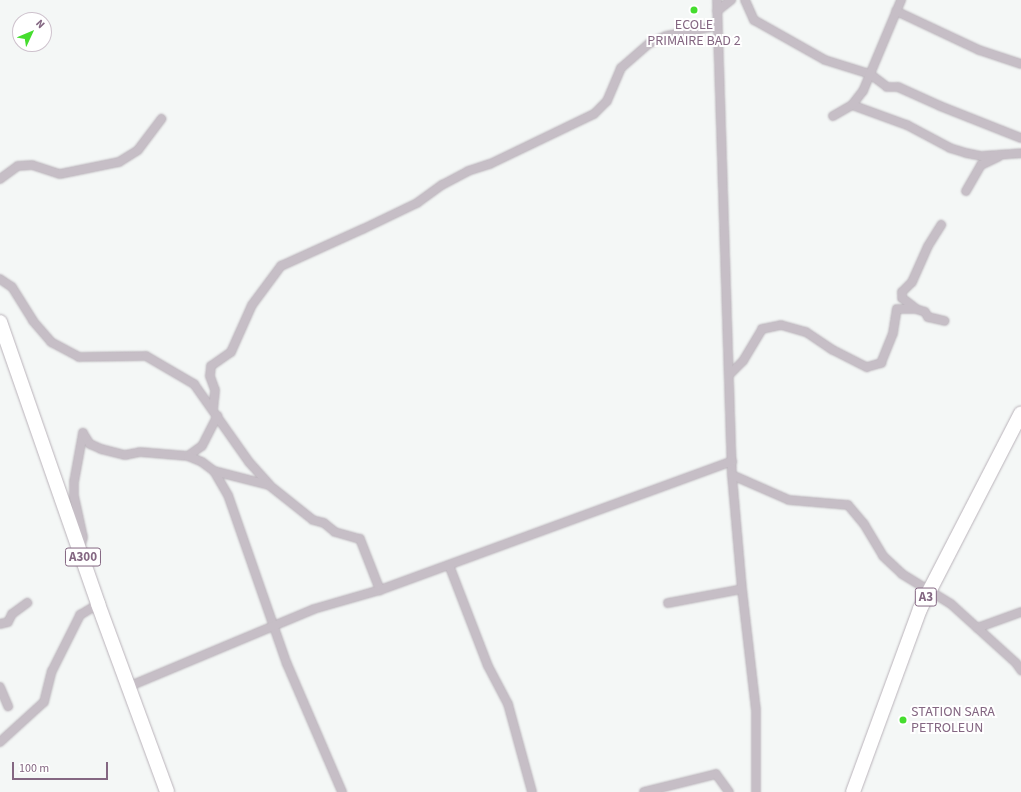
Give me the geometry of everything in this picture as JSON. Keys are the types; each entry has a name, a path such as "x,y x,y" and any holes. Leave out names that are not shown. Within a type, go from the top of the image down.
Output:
{"highway":[{"name":"A300","path":"0,322 98,604 130,686 167,792"},
{"name":"A3","path":"853,792 910,631 929,589 1021,413"}],"street":[{"path":"717,0 716,26 730,374 732,475 742,589 756,717 756,792"},
{"path":"717,11 731,0"},
{"path":"745,0 754,20 759,24 825,60 870,74 887,87 898,87 940,106 1021,138"},
{"path":"833,116 852,105 863,91 900,0"},
{"path":"896,11 979,50 1021,64"},
{"path":"188,456 202,446 215,413 215,390 210,376 211,366 231,352 252,305 281,266 364,230 417,203 442,185 468,171 490,164 594,114 607,101 621,68 650,44 666,36 716,26"},
{"path":"852,105 907,125 950,148 966,153 982,156 1020,151"},
{"path":"0,179 12,169 25,165 60,174 119,162 138,150 161,119"},
{"path":"966,191 981,165 1008,153"},
{"path":"916,309 902,298 902,292 912,282 928,246 941,225"},
{"path":"0,279 12,287 33,321 51,342 79,357 146,356 194,384 249,462 269,485 313,520 324,523 335,532 360,539 380,590"},
{"path":"730,374 743,361 762,328 781,325 806,332 833,350 868,367 881,363 893,333 897,309 916,309 925,312 928,317 945,321"},
{"path":"80,550 83,537 74,496 74,482 83,433 90,444 125,455 140,452 188,456 202,462 214,471 269,485"},
{"path":"130,686 272,625 321,606 380,590 732,461"},
{"path":"214,471 228,495 272,625 342,792"},
{"path":"732,475 789,500 848,505 864,524 883,556 902,574 929,589 951,604 1016,663 1021,670"},
{"path":"449,564 488,666 508,704 532,792"},
{"path":"668,603 742,589"},
{"path":"0,624 8,622 12,614 27,604"},
{"path":"0,742 17,724 44,702 52,671 80,614 98,604"},
{"path":"977,628 1021,612"},
{"path":"0,687 8,706"},
{"path":"644,792 716,774 729,792"}],"place":[{"name":"ECOLE PRIMAIRE BAD 2","path":"694,10"},
{"name":"STATION SARA PETROLEUN","path":"903,720"}]}
